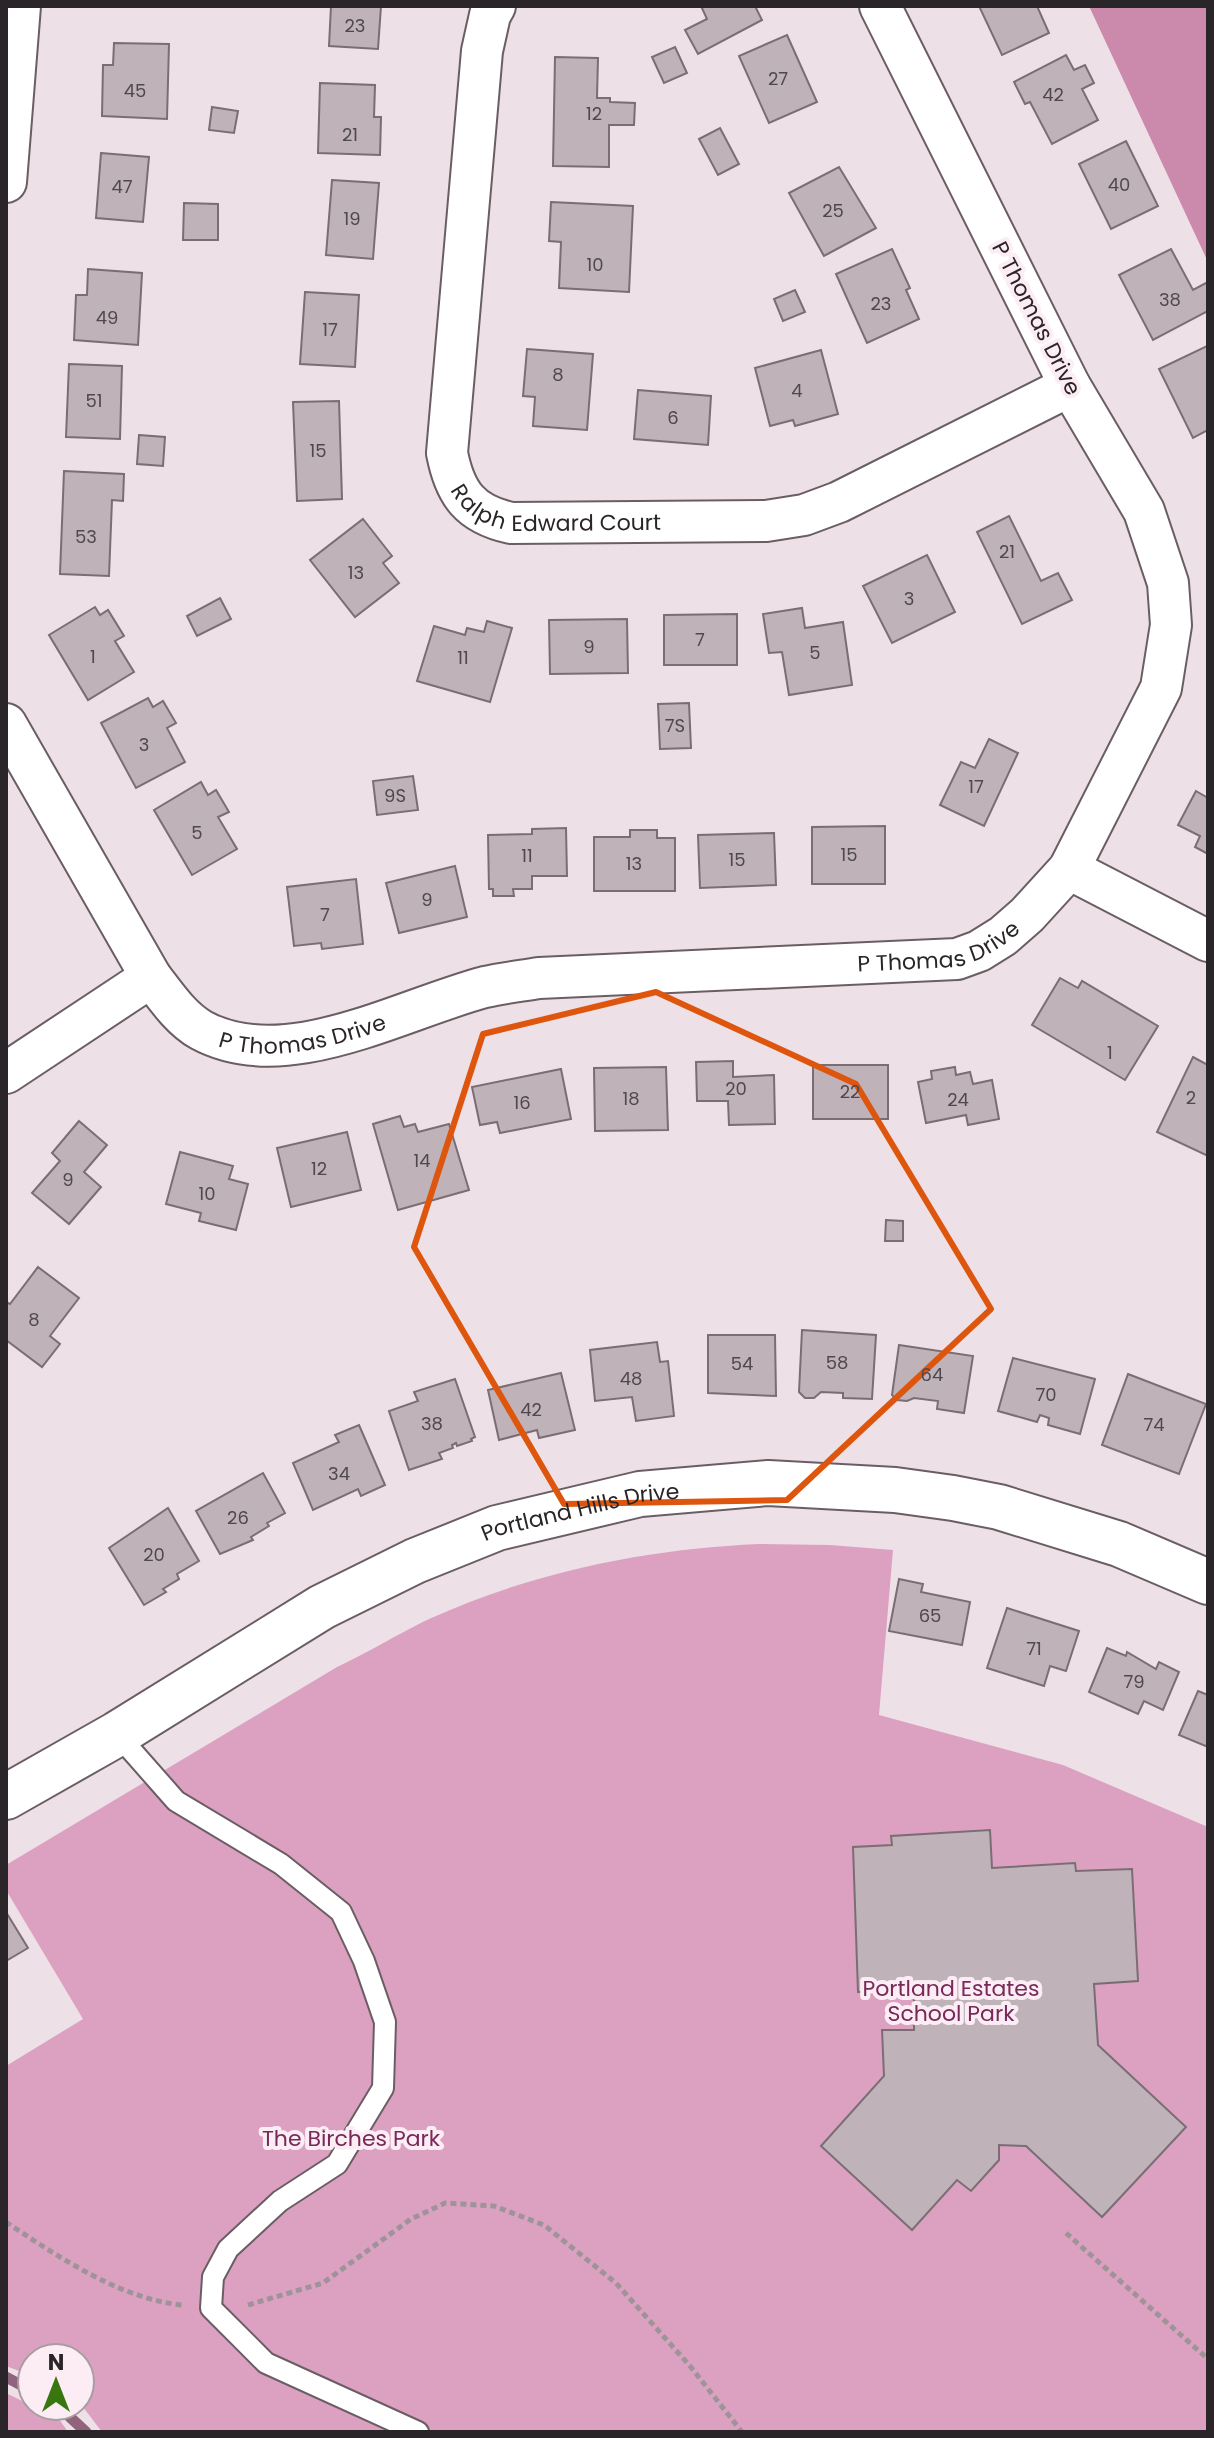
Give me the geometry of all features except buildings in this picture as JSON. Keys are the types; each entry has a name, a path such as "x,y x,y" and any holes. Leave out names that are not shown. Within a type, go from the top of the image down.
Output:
{"street":[{"path":"6,182 11,56 20,6"},
{"name":"Ralph Edward Court","path":"495,6 482,51 447,453 460,492 488,518 511,523 766,521 804,515 839,502 1070,386"},
{"name":"P Thomas Drive","path":"6,724 151,977 180,1013 201,1030 229,1040 271,1046 307,1044 486,987 539,978 957,959 979,951 1003,936 1069,869 1161,688 1171,625 1168,583 1144,511 1070,386 880,6"},
{"path":"1069,869 1208,941"},
{"path":"6,1073 151,977"},
{"name":"Portland Hills Drive","path":"6,1797 117,1734 322,1607 415,1561 497,1528 640,1494 768,1483 895,1490 953,1498 999,1507 1119,1544 1208,1582"}],"lane":[{"path":"117,1734 176,1801 281,1864 341,1912 364,1961 385,2022 383,2088 337,2164 280,2201 228,2249 213,2277 211,2308 266,2363 418,2432"}],"path":[{"path":"6,2222 108,2283 163,2303 211,2308 240,2307 323,2283 411,2219 445,2203 494,2206 544,2225 616,2283 690,2366 742,2432"},
{"path":"1066,2233 1208,2359"}],"highlighted area":[{"path":"656,992 856,1084 991,1309 787,1500 564,1504 414,1247 483,1034"}],"green space":[{"path":"830,1545 893,1550 879,1715 1063,1765 1208,1827 1208,2432 102,2432 94,2422 96,2342 16,2342 16,2370 6,2366 6,2066 83,2019 6,1890 6,1865 337,1667 429,1619 468,1602 549,1576 632,1558 717,1547"},
{"path":"6,2393 16,2398 16,2422 61,2422 68,2432 6,2432"}],"shaded area":[{"path":"1089,6 1208,6 1208,262"}],"waterway":[{"path":"6,2377 16,2382"},
{"path":"75,2422 86,2432"}],"park label":[{"name":"Portland Estates School Park","path":"951,2000"},
{"name":"The Birches Park","path":"351,2138"}]}
